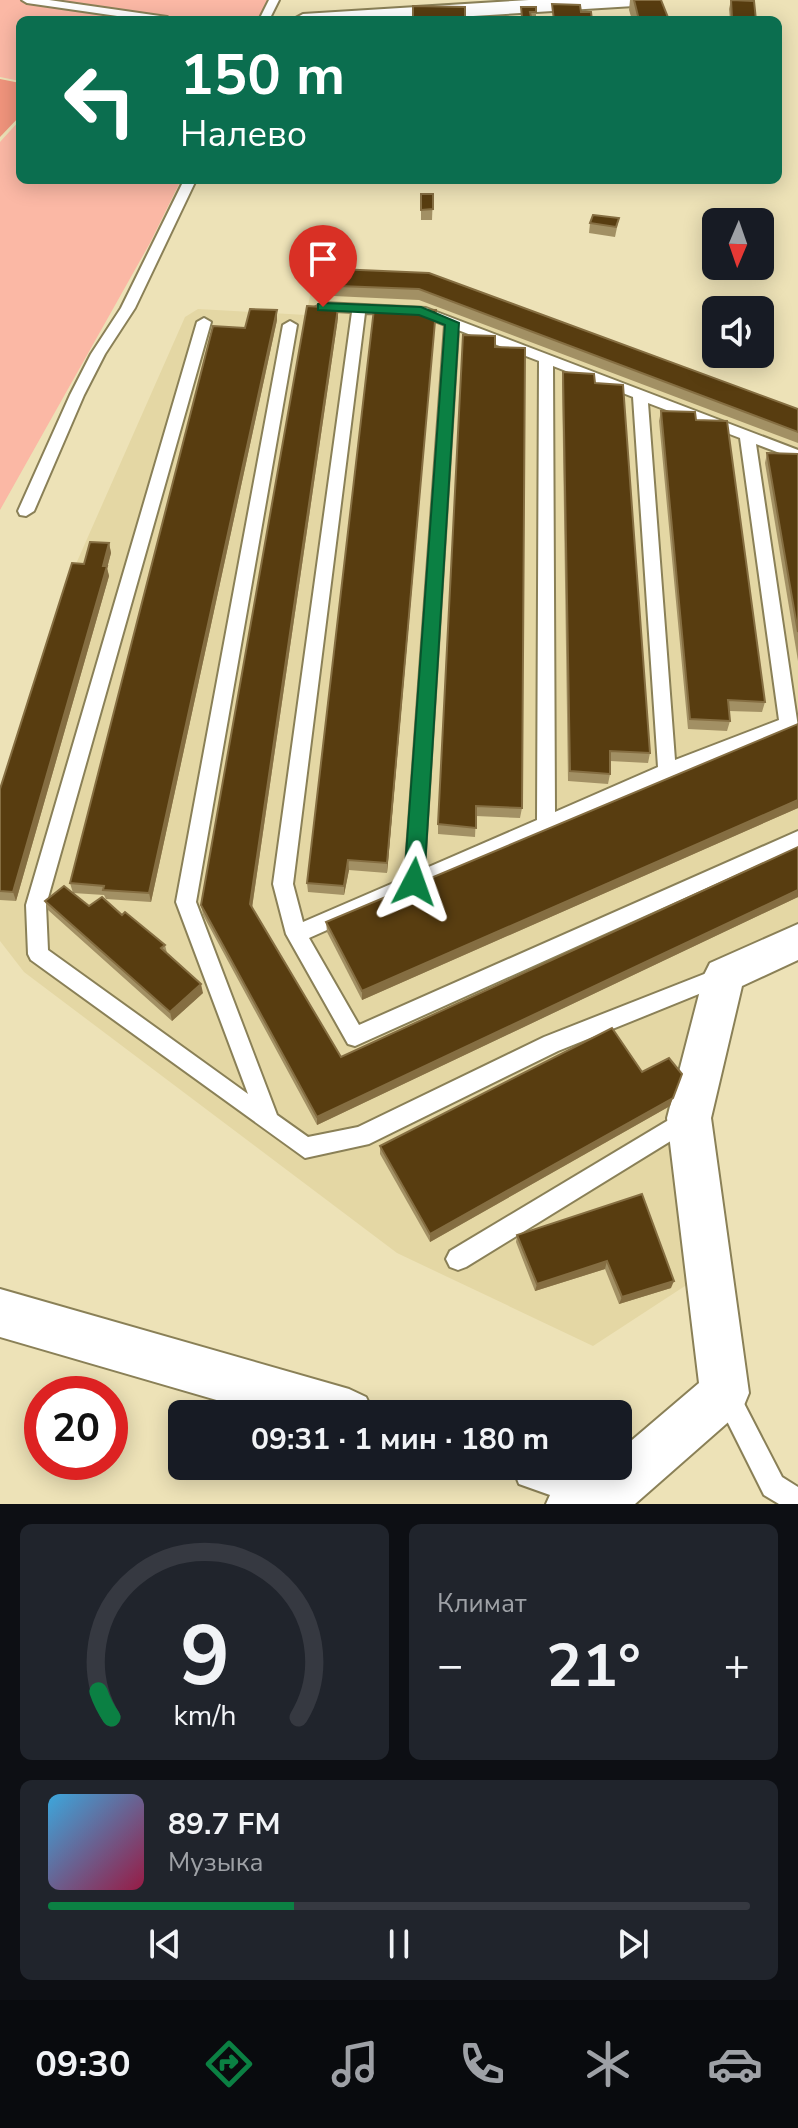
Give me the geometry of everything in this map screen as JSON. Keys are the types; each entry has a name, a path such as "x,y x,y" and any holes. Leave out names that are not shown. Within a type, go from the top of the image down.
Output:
{"street":[{"path":"314,16 336,8 634,0"},
{"path":"564,1480 594,1496 725,1393 689,1118 724,975 798,941"},
{"path":"0,1313 301,1400"}],"lane":[{"path":"27,0 139,16"},
{"path":"26,511 77,395 98,354 128,308 188,184"},
{"path":"323,307 421,311 798,455"},
{"path":"359,309 283,884 296,934 355,1037 798,839"},
{"path":"204,322 36,905 38,954 305,1148 361,1137 551,1044 724,975"},
{"path":"414,882 452,323"},
{"path":"269,1122 186,902 290,325"},
{"path":"546,360 546,824"},
{"path":"640,396 667,771"},
{"path":"296,934 667,771 793,722 747,436"},
{"path":"458,1259 689,1118"},
{"path":"725,1393 773,1486 798,1501"}],"shaded area":[{"path":"0,0 267,0 260,16 16,16 16,80 0,77"},
{"path":"0,79 16,82 16,120 0,137"},
{"path":"16,124 16,184 179,184 150,243 0,510 0,142"},
{"path":"314,277 430,281 798,418 798,925 706,967 677,1111 688,1284 593,1346 397,1253 24,972 0,941 0,800 72,573 185,317 198,309 306,315"}],"building":[{"path":"634,0 661,0 667,16 638,16"},
{"path":"731,0 754,1 756,16 732,16"},
{"path":"552,4 580,5 581,12 591,12 592,16 554,16"},
{"path":"413,6 465,7 465,16 413,16"},
{"path":"521,7 536,7 536,12 530,12 531,16 522,16"},
{"path":"421,194 433,194 433,209 421,210"},
{"path":"593,215 619,218 616,227 590,223"},
{"path":"314,268 429,273 798,409 798,432 419,289 311,285"},
{"path":"307,306 338,308 250,904 341,1057 798,847 798,890 317,1117 201,905"},
{"path":"250,309 277,310 149,893 103,890 104,886 70,883 213,326 245,328"},
{"path":"374,309 436,310 387,863 348,860 344,886 307,883"},
{"path":"463,335 495,336 495,347 525,348 522,808 476,806 476,828 438,824"},
{"path":"563,372 594,374 595,383 623,385 650,753 610,751 610,774 570,771"},
{"path":"661,411 695,412 696,420 727,421 765,702 728,700 730,721 690,719"},
{"path":"767,453 798,454 798,632"},
{"path":"90,542 109,543 103,566 107,566 13,892 0,891 0,789 72,563 84,564"},
{"path":"798,724 798,800 362,991 326,922"},
{"path":"64,886 89,906 102,897 122,915 125,912 165,945 161,948 201,984 170,1012 45,901"},
{"path":"612,1028 642,1072 669,1058 682,1074 673,1098 430,1234 380,1146"},
{"path":"642,1194 674,1281 622,1297 607,1261 537,1284 517,1235"}],"route":[{"path":"323,307 421,311 452,323 414,882"}]}
